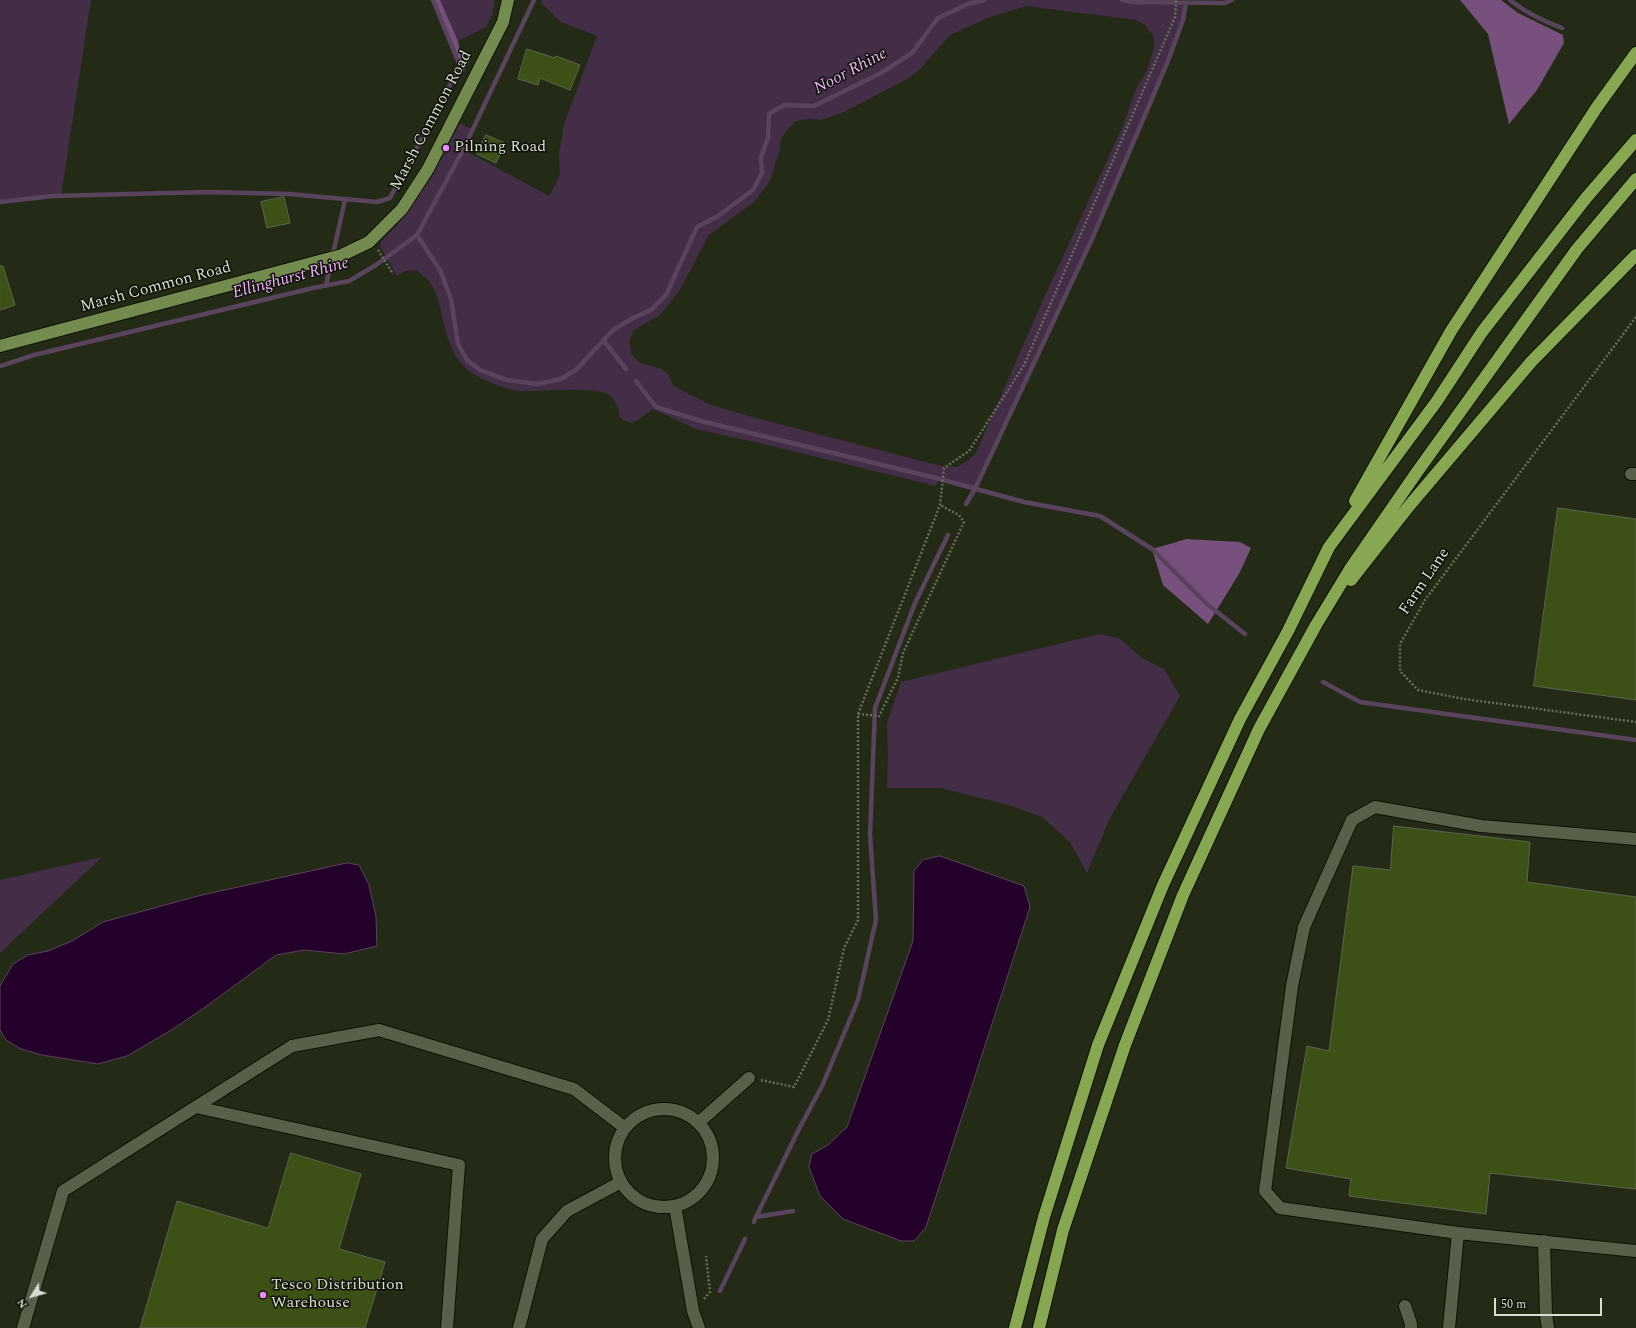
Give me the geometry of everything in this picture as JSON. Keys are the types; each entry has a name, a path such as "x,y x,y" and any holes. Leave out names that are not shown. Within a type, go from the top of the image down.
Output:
{"highway":[{"path":"1015,1328 1044,1217 1098,1045 1163,885 1234,734 1288,631 1329,547 1451,331 1597,107 1636,53"},
{"path":"1329,547 1437,401 1482,332 1586,198 1636,140"},
{"path":"1039,1328 1065,1222 1125,1045 1181,902 1259,729 1316,625 1350,569 1417,472 1577,249 1636,179"},
{"path":"1316,625 1409,506 1531,362 1636,255"}],"main road":[{"name":"Marsh Common Road","path":"0,346 321,260 342,254 369,242 402,209 428,169 500,29 508,0"}],"street":[{"path":"1636,839 1481,826 1375,807 1352,820 1304,927 1292,986 1265,1191 1280,1208 1458,1233 1636,1251"},
{"path":"23,1328 63,1192 292,1046 379,1030 574,1089 625,1128"},
{"path":"698,1123 749,1078"},
{"path":"196,1107 459,1165 447,1328"},
{"path":"668,1109 684,1114 698,1123 707,1135 712,1149 713,1164 709,1178 701,1191 689,1200 675,1206 660,1207 644,1203 631,1194 621,1182 616,1168 615,1154 618,1140 625,1128 637,1117 652,1110 668,1109"},
{"path":"518,1328 542,1239 567,1211 621,1182"},
{"path":"675,1206 693,1311 699,1328"},
{"path":"1449,1328 1458,1233"},
{"path":"1544,1241 1546,1316 1548,1328"},
{"path":"1405,1306 1411,1328"}],"path":[{"path":"749,1078 794,1087 828,1020 844,948 858,920 858,714 940,505 944,468 970,450 1024,365 1175,17 1176,0"},
{"path":"379,251 393,274"},
{"name":"Farm Lane","path":"1636,317 1425,600 1400,644 1400,671 1418,690 1464,699 1636,722"},
{"path":"858,714 879,716 898,678 903,653 964,522 959,515 940,505"},
{"path":"693,1311 710,1292 706,1256"}],"shaded area":[{"path":"0,0 91,0 61,196 0,202"},
{"path":"433,0 440,0 458,41 461,56 470,60 463,72"},
{"path":"440,0 495,0 492,15 486,27 458,41"},
{"path":"542,0 1172,0 1172,2 1186,3 1183,20 1168,61 1092,239 975,489 939,479 936,486 696,429 653,409 638,420 631,423 620,418 615,401 611,396 605,393 582,390 518,391 508,389 479,377 461,364 451,346 438,299 431,283 417,270 406,271 397,276 380,246 382,240 396,226 425,186 460,123 473,130 464,150 549,196 560,175 559,154 564,124 597,36 561,22 541,3","holes":["1026,6 1136,20 1145,25 1154,37 1154,48 1147,70 1136,89 1123,126 1042,302 976,453 966,462 957,467 941,466 711,405 673,386 669,375 662,369 640,363 632,355 629,342 634,330 660,315 679,291 709,235 754,202 770,181 780,149 781,139 796,121 809,119 821,120 844,112 907,79 919,70 950,35 988,18"]},
{"path":"1460,0 1501,0 1518,13 1563,35 1564,43 1537,90 1509,124 1488,34"},
{"path":"1187,539 1240,542 1251,548 1239,574 1208,624 1163,585 1152,549"},
{"path":"1099,634 1119,638 1142,658 1164,669 1180,696 1110,818 1087,873 1070,842 1042,817 1009,805 941,788 887,788 887,723 901,682"},
{"path":"940,856 1024,886 1030,907 926,1227 914,1241 901,1241 843,1219 820,1196 809,1167 812,1154 828,1145 847,1127 913,941 914,871 923,860"},
{"path":"102,857 0,953 0,880"},
{"path":"347,863 359,865 369,885 376,917 377,946 344,954 304,950 276,955 173,1029 127,1056 98,1064 42,1055 21,1049 6,1040 0,1030 0,986 13,964 28,955 48,951 72,941 103,922 198,896"}],"building":[{"path":"527,49 555,58 556,56 580,65 570,90 540,78 538,85 518,79"},
{"path":"486,135 505,143 496,163 477,154"},
{"path":"284,197 290,223 267,228 261,202"},
{"path":"0,266 3,266 15,305 0,310"},
{"path":"1558,508 1636,519 1636,700 1534,686"},
{"path":"1394,826 1530,842 1527,882 1636,897 1636,1189 1490,1173 1486,1214 1349,1196 1351,1179 1286,1168 1307,1046 1329,1051 1353,866 1390,870"},
{"name":"Tesco Distribution Warehouse","path":"291,1153 361,1174 339,1249 385,1262 365,1328 140,1328 177,1201 268,1228"}],"waterway":[{"path":"0,202 53,196 208,192 289,194 377,202 390,198 460,66 433,0"},
{"name":"Ellinghurst Rhine","path":"0,366 34,355 313,288 349,281 376,265 417,235 463,150 534,0"},
{"name":"Noor Rhine","path":"417,235 440,270 451,299 458,344 467,360 480,370 507,380 538,384 561,379 577,369 613,330 633,318 651,310 666,295 697,227 718,216 753,190 762,173 761,157 768,138 769,114 784,105 814,106 881,73 912,53 938,18 968,4 984,0"},
{"name":"Noor Rhine","path":"1122,0 1133,2 1225,3 1232,0"},
{"name":"Noor Rhine","path":"1510,0 1522,9 1562,28"},
{"path":"966,504 975,489 1092,239 1168,61 1183,20 1186,3"},
{"path":"326,285 345,200"},
{"path":"604,341 626,369"},
{"path":"636,381 656,407 701,421 936,478 1024,502 1100,516 1152,549 1207,604 1245,634"},
{"path":"756,1217 823,1084 858,1000 876,920 870,835 875,708 915,603 948,535"},
{"path":"1323,682 1360,702 1636,740"},
{"path":"754,1222 756,1217 793,1211"},
{"path":"720,1291 745,1239"}],"place":[{"name":"Pilning Road","path":"446,148"},
{"name":"Tesco Distribution Warehouse","path":"263,1295"}]}
